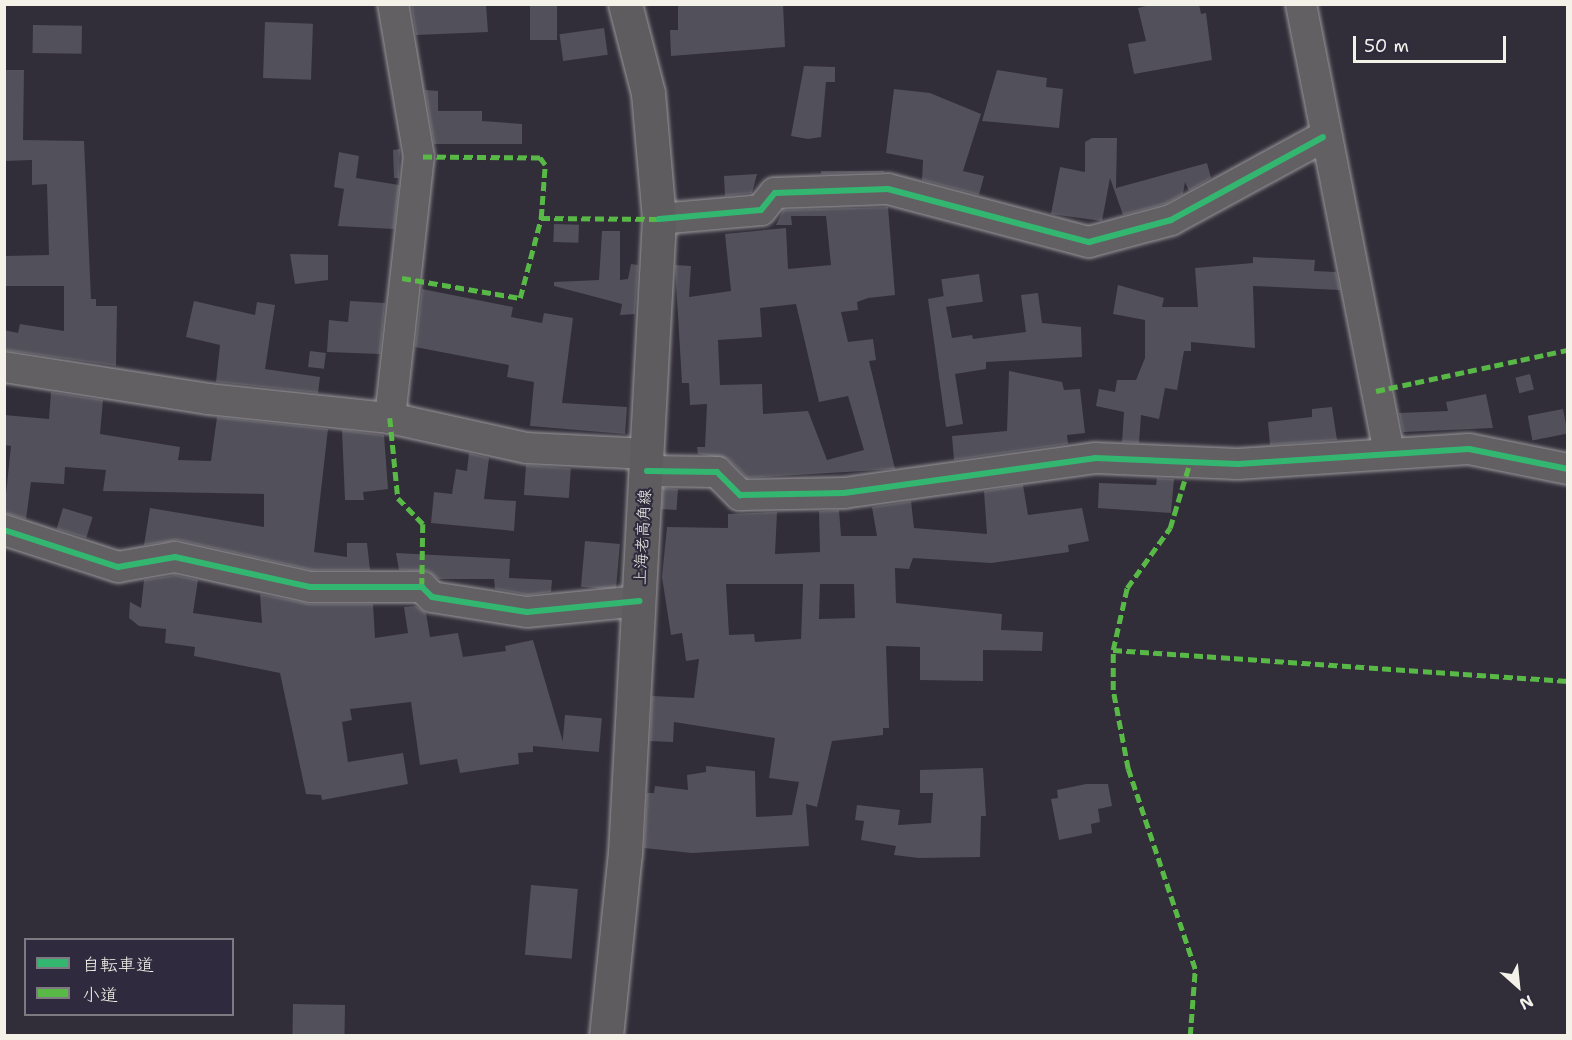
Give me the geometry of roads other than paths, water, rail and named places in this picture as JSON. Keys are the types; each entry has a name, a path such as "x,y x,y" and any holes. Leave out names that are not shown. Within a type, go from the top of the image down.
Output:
{"main road":[{"name":"上海老高角線","path":"606,1035 625,853 659,219 648,93 625,4"}],"street":[{"path":"390,418 419,157 393,4"},
{"path":"1301,4 1323,137 1389,453"},
{"path":"659,219 761,210 775,193 888,189 1089,242 1171,220 1323,137"},
{"path":"4,367 252,405 390,418 526,448 717,472 740,495 844,493 1095,458 1238,464 1469,449 1568,469"},
{"path":"4,530 118,567 176,557 310,586 423,587 432,597 527,612 639,601"}]}
